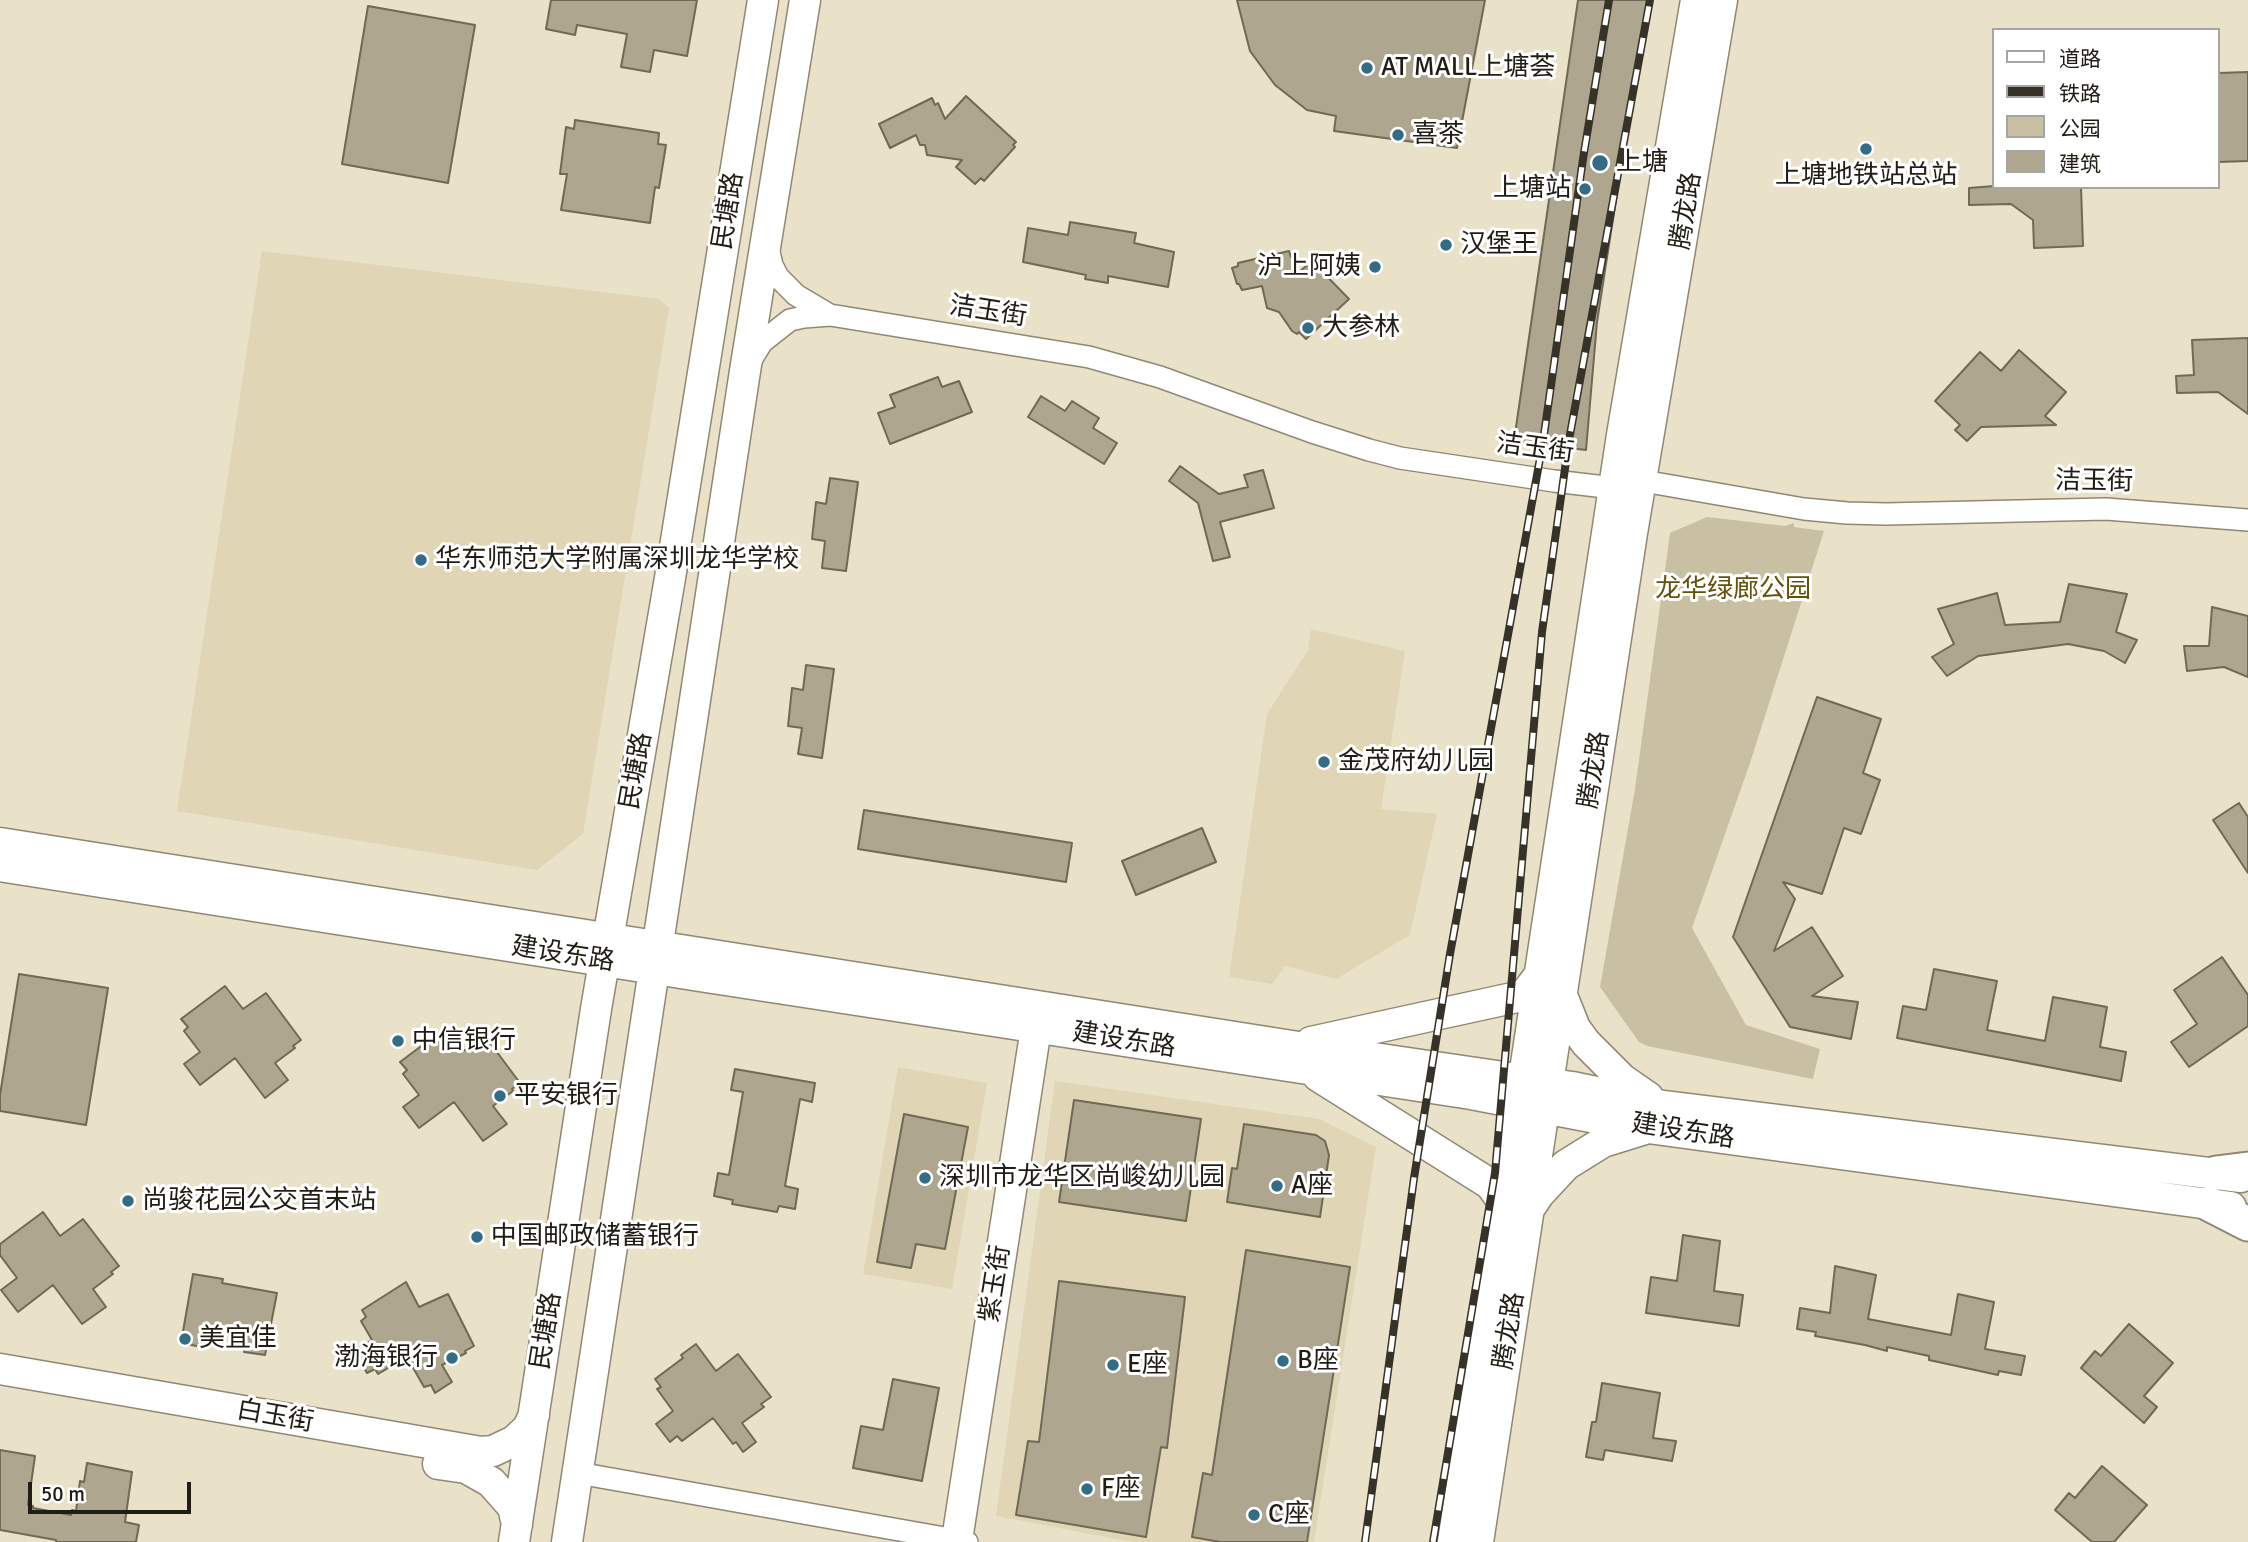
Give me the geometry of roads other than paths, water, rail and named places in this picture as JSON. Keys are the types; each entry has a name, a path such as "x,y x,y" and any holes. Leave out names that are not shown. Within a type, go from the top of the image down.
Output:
{"main road":[{"name":"民塘路","path":"516,1534 606,950 672,564 763,0"},
{"name":"民塘路","path":"567,1542 745,371 805,0"},
{"name":"腾龙路","path":"1478,1542 1516,1210 1549,985 1614,488 1696,0"},
{"name":"腾龙路","path":"1549,985 1643,481 1722,0"},
{"name":"建设东路","path":"0,844 656,958 1292,1046 1656,1117 2230,1181 2248,1210"},
{"name":"建设东路","path":"0,866 606,950"},
{"name":"建设东路","path":"656,958 1036,1028 1309,1070 1533,1093"},
{"path":"1292,1046 1517,998 1533,987 1549,985 1575,1028 1597,1056 1656,1117 1587,1150 1566,1165 1539,1194 1516,1210 1501,1199 1490,1184 1309,1070"},
{"name":"紫玉街","path":"962,1541 1036,1028"},
{"path":"2230,1181 2248,1224"},
{"name":"腾龙路","path":"1453,1542 1516,1210"},
{"name":"白玉街","path":"0,1369 481,1452 493,1451 514,1441 528,1429 534,1415"},
{"name":"白玉街","path":"0,1389 466,1468 483,1476 513,1507 516,1534"}],"street":[{"path":"767,236 772,265 778,277 796,295 830,315"},
{"path":"745,371 762,342 790,320 830,315"},
{"name":"洁玉街","path":"830,315 1124,365 1312,432 1400,457 1614,488 1643,481 1804,509 1847,513 2106,509 2248,520"},
{"path":"578,1473 962,1541"}],"railway":[{"path":"1365,1542 1414,1178 1450,954 1543,442 1583,159 1609,0"},
{"path":"1433,1542 1495,1173 1542,632 1569,440 1650,0"}],"place":[{"name":"AT MALL上塘荟","path":"1367,68"},
{"name":"喜茶","path":"1398,135"},
{"name":"上塘地铁站总站","path":"1866,149"},
{"name":"上塘","path":"1600,163"},
{"name":"上塘站","path":"1585,189"},
{"name":"汉堡王","path":"1446,245"},
{"name":"沪上阿姨","path":"1375,267"},
{"name":"大参林","path":"1308,328"},
{"name":"华东师范大学附属深圳龙华学校","path":"421,560"},
{"name":"金茂府幼儿园","path":"1324,762"},
{"name":"中信银行","path":"398,1041"},
{"name":"平安银行","path":"500,1096"},
{"name":"深圳市龙华区尚峻幼儿园","path":"925,1178"},
{"name":"A座","path":"1277,1186"},
{"name":"尚骏花园公交首末站","path":"128,1201"},
{"name":"中国邮政储蓄银行","path":"477,1237"},
{"name":"美宜佳","path":"185,1339"},
{"name":"渤海银行","path":"452,1358"},
{"name":"B座","path":"1283,1361"},
{"name":"E座","path":"1113,1365"},
{"name":"F座","path":"1087,1489"},
{"name":"C座","path":"1254,1515"}],"park label":[{"name":"龙华绿廊公园","path":"1733,590"}]}
